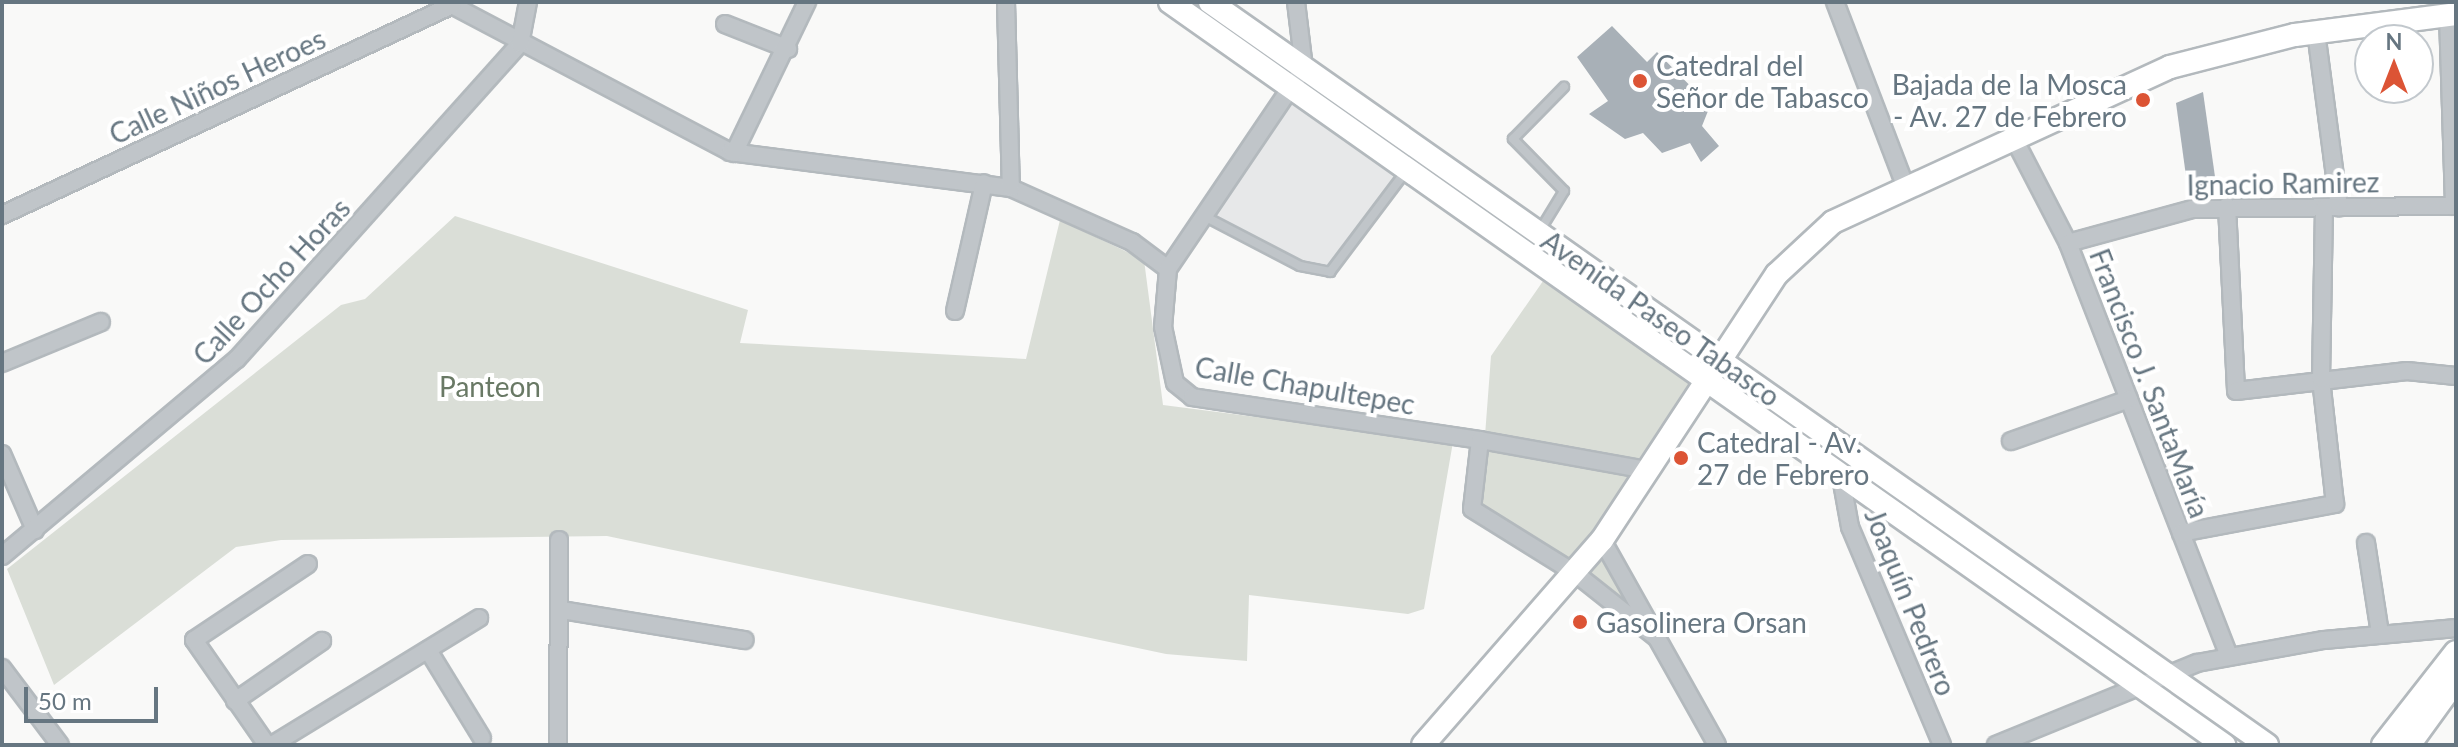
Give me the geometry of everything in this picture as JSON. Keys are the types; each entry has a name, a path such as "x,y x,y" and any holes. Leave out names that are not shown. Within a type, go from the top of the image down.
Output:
{"main road":[{"name":"Avenida Paseo Tabasco","path":"1170,2 1299,77 1539,232 2267,745"},
{"name":"Avenida Paseo Tabasco","path":"1214,3 1408,169 2136,688 2224,745"},
{"path":"1423,745 1602,540 1718,358 1802,245 1904,183 2170,67 2316,32 2452,14"},
{"path":"2383,745 2456,652"},
{"path":"2409,745 2456,680"}],"street":[{"path":"520,44 528,2"},
{"path":"1006,2 1011,188"},
{"path":"1296,2 1299,77"},
{"path":"1835,2 1904,183"},
{"path":"734,153 788,49 804,3"},
{"path":"450,4 520,44 734,153 1011,188 1132,242 1168,269"},
{"name":"Calle Niños Heroes","path":"2,215 450,4"},
{"path":"2452,14 2455,206"},
{"path":"725,24 788,49"},
{"path":"2181,533 2335,504 2321,379 2331,208 2316,32"},
{"name":"Calle Ocho Horas","path":"2,556 237,359 520,44"},
{"name":"Calle Chapultepec","path":"1299,77 1168,269 1163,327 1180,393 1480,440 1647,470"},
{"name":"Francisco J. SantaMaría","path":"2012,135 2068,243 2229,655"},
{"path":"955,311 984,183"},
{"path":"2227,206 2227,316 2236,391 2321,379 2456,376"},
{"name":"Ignacio Ramirez","path":"2068,243 2173,211 2227,206 2455,206"},
{"path":"2,363 101,322"},
{"path":"2011,441 2129,399"},
{"path":"1480,440 1472,509 1575,573 1657,638"},
{"path":"2,454 35,530"},
{"name":"Joaquín Pedrero","path":"1841,477 1850,527 1942,745"},
{"path":"558,745 559,540"},
{"path":"1602,540 1717,745"},
{"path":"2366,543 2380,633"},
{"path":"308,564 194,640 235,701 270,745 479,618"},
{"path":"561,610 745,640"},
{"path":"1996,745 2165,674 2229,655 2380,633 2456,628"},
{"path":"235,701 322,641"},
{"path":"428,650 482,738"},
{"path":"2,668 60,745"}],"lane":[{"path":"1539,232 1564,191 1513,139 1564,87"},
{"path":"1204,216 1300,266 1330,272 1408,169"}],"shaded area":[{"path":"1294,91 1405,169 1329,269 1301,264 1208,215"}],"green space":[{"name":"Panteon","path":"455,216 748,310 740,343 1026,359 1060,220 1144,260 1163,405 1453,442 1424,609 1408,614 1249,595 1247,661 1166,654 607,536 281,540 236,547 54,685 7,569 341,305 365,299"},
{"path":"1550,271 1703,381 1602,540 1657,638 1479,515 1491,356"}],"building":[{"name":"Catedral del Señor de Tabasco","path":"1612,26 1647,62 1657,52 1710,106 1702,126 1719,146 1701,162 1690,143 1662,153 1643,133 1625,139 1589,114 1608,101 1577,57"},
{"path":"2203,92 2218,198 2189,198 2176,103"}],"place":[{"name":"Catedral del Señor de Tabasco","path":"1640,81"},
{"name":"Bajada de la Mosca - Av. 27 de Febrero","path":"2143,100"},
{"name":"Catedral - Av. 27 de Febrero","path":"1681,458"},
{"name":"Gasolinera Orsan","path":"1580,622"}]}
